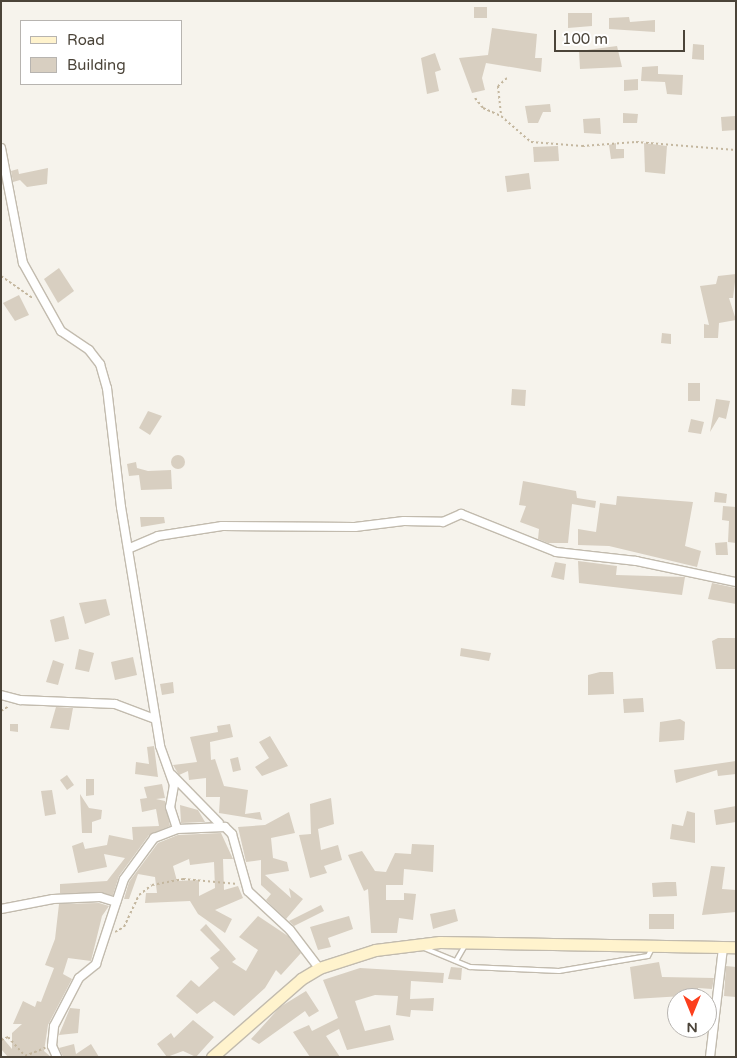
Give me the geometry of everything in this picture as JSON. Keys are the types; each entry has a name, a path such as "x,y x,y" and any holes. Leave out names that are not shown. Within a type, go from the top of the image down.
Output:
{"main road":[{"path":"212,1057 257,1013 320,968 411,944 467,943 736,947"}],"street":[{"path":"1,148 22,263 45,306 61,330 89,350 100,364 155,719 166,765 174,785 170,807 177,829"},
{"path":"130,548 158,536 222,526 355,527 404,521 442,522 461,514 556,552 636,561 736,582"},
{"path":"1,695 20,700 115,704 155,719"},
{"path":"166,765 219,824 232,834 248,891 290,930 320,968"},
{"path":"57,1057 52,1046 62,1006 96,964 124,879 154,838 177,829 202,830 219,824"},
{"path":"1,910 53,899 100,896 116,902"},
{"path":"710,1057 723,948"}],"lane":[{"path":"456,961 467,943"},
{"path":"411,944 470,967 559,971 648,956 653,946"}],"path":[{"path":"502,116 498,86 507,78"},
{"path":"475,98 502,116 531,142 582,146 636,142 736,150"},
{"path":"1,276 45,306"},
{"path":"107,932 124,927 139,895 164,881 200,878 236,883 248,891"},
{"path":"1,1040 8,1037 25,1056 52,1046"}],"building":[{"path":"474,7 487,7 487,18 474,18"},
{"path":"568,13 592,13 592,26 568,28"},
{"path":"629,17 630,22 655,20 655,32 609,29 609,18"},
{"path":"492,28 537,34 535,58 542,58 541,72 486,63 482,78 485,90 472,93 459,58 488,55"},
{"path":"693,44 704,45 704,60 692,59"},
{"path":"617,46 622,67 580,69 579,51"},
{"path":"435,53 441,70 435,72 439,91 427,94 421,58"},
{"path":"658,66 658,74 683,75 682,95 667,94 665,82 641,81 642,67"},
{"path":"638,79 638,90 624,91 624,80"},
{"path":"550,104 551,112 543,112 538,123 528,123 525,106"},
{"path":"623,113 638,114 637,123 623,123"},
{"path":"735,116 736,130 722,131 721,117"},
{"path":"600,118 601,134 584,133 583,119"},
{"path":"616,143 616,149 624,149 624,158 611,159 609,145"},
{"path":"644,143 667,146 665,174 645,172"},
{"path":"558,146 559,161 534,162 533,147"},
{"path":"48,168 47,184 27,187 20,180 13,182 11,171 18,169 19,174"},
{"path":"529,173 531,189 507,192 505,176"},
{"path":"59,268 74,291 58,303 44,279"},
{"path":"736,274 733,298 729,298 736,320 719,323 718,338 704,338 704,324 709,325 700,286 716,284 718,276"},
{"path":"19,295 29,315 15,321 3,303"},
{"path":"662,333 671,334 671,344 661,343"},
{"path":"688,383 700,383 700,401 688,401"},
{"path":"512,389 526,390 525,406 511,405"},
{"path":"716,399 730,401 726,419 719,417 710,432"},
{"path":"148,411 162,416 150,435 139,428"},
{"path":"691,419 704,422 701,434 688,432"},
{"path":"175,455 181,455 185,462 181,469 175,469 171,465 171,459"},
{"path":"136,462 137,468 148,471 171,470 172,489 141,490 139,475 129,476 127,464"},
{"path":"523,481 576,491 577,498 596,501 595,508 572,504 568,543 548,543 538,539 539,529 520,522 526,506 519,505"},
{"path":"715,492 727,494 726,503 714,502"},
{"path":"617,496 693,502 685,546 701,551 697,567 609,546 578,545 578,529 596,532 600,503 616,505"},
{"path":"723,506 736,507 736,543 728,542 729,521 722,520"},
{"path":"140,517 164,517 165,523 141,527"},
{"path":"727,542 728,555 716,555 715,543"},
{"path":"578,561 617,566 616,575 685,577 682,595 579,583"},
{"path":"555,562 566,564 564,580 551,577"},
{"path":"712,583 736,588 736,604 708,599"},
{"path":"106,599 110,615 85,624 79,603"},
{"path":"64,616 69,639 55,642 50,620"},
{"path":"718,638 736,638 736,669 716,669 712,641"},
{"path":"461,648 491,653 489,661 460,656"},
{"path":"79,649 94,653 89,672 75,669"},
{"path":"133,657 137,675 115,680 111,662"},
{"path":"53,660 64,664 58,685 46,682"},
{"path":"600,672 613,672 614,694 588,695 588,675"},
{"path":"173,682 174,693 162,695 160,684"},
{"path":"643,698 644,712 624,713 623,699"},
{"path":"56,707 73,708 69,730 50,728"},
{"path":"680,719 685,722 684,740 659,742 660,722"},
{"path":"10,724 18,724 18,732 10,731"},
{"path":"230,724 233,737 210,742 211,760 215,759 224,786 248,790 245,814 260,812 262,820 219,813 220,797 206,797 206,778 189,780 188,771 179,775 173,765 197,762 190,737 218,732 217,726"},
{"path":"270,736 288,766 262,776 255,767 269,758 259,742"},
{"path":"154,746 158,777 135,774 136,762 149,764 147,747"},
{"path":"238,757 241,770 233,772 230,759"},
{"path":"736,761 736,774 718,776 717,770 676,783 674,770"},
{"path":"67,775 74,785 67,790 60,780"},
{"path":"86,779 94,779 94,795 86,796"},
{"path":"162,784 165,798 156,799 165,801 170,826 149,835 119,876 113,895 60,893 60,884 107,881 125,858 104,854 107,867 78,873 72,846 83,842 85,849 107,845 109,835 133,840 132,827 159,826 156,809 142,812 140,799 147,798 144,787"},
{"path":"52,790 56,814 45,816 41,791"},
{"path":"80,794 89,808 102,810 101,819 92,822 92,833 82,833"},
{"path":"331,798 334,824 318,829 321,850 338,845 342,860 324,866 327,873 310,878 299,835 311,834 310,804"},
{"path":"180,805 198,810 205,822 181,823"},
{"path":"736,806 736,822 716,825 714,810"},
{"path":"687,811 695,813 695,843 670,839 672,824 683,826"},
{"path":"289,812 295,833 271,838 273,858 287,862 289,871 265,875 291,898 289,888 303,899 286,919 266,900 271,894 261,885 261,860 246,862 238,827 265,825"},
{"path":"221,833 233,859 223,859 224,890 238,886 243,898 215,910 232,919 225,933 198,914 190,901 145,903 146,893 157,893 155,877 138,874 129,899 124,899 129,882 158,843 178,835","holes":["189,859 190,865 214,862 215,888 199,896 199,880 177,881 173,866"]},
{"path":"412,844 434,845 433,872 404,869 403,885 386,885 386,900 404,900 404,893 416,894 413,920 399,918 397,933 371,933 368,889 364,891 348,855 362,851 375,871 386,872 395,853 411,854"},
{"path":"711,866 725,867 722,889 736,890 736,912 702,915"},
{"path":"676,882 677,896 653,897 652,883"},
{"path":"99,903 109,906 102,916 91,961 68,958 63,974 72,979 48,1025 44,1051 51,1057 8,1057 1,1049 1,1036 12,1049 12,1033 22,1024 13,1024 23,1001 35,1007 37,1001 41,1002 54,968 45,965 55,939 59,904"},
{"path":"321,905 324,911 294,926 289,921"},
{"path":"455,909 458,921 433,929 430,914"},
{"path":"649,914 674,914 674,929 649,929"},
{"path":"258,916 288,936 301,953 281,975 276,970 265,988 234,1016 214,1001 197,1014 176,996 191,980 199,987 219,968 210,958 220,950 200,930 206,924 236,959 232,962 246,971 258,950 239,937"},
{"path":"349,916 353,929 328,938 331,947 318,950 310,927"},
{"path":"659,962 662,977 714,978 712,988 667,988 667,997 634,999 630,967"},
{"path":"726,966 736,967 736,997 724,996"},
{"path":"451,967 462,968 461,980 448,979"},
{"path":"360,968 444,973 443,983 411,981 410,999 434,998 433,1011 411,1010 410,1017 396,1015 398,996 375,995 355,1001 365,1031 390,1025 394,1040 347,1050 339,1029 326,1036 340,1057 310,1057 293,1032 309,1025 312,1031 338,1018 323,980"},
{"path":"306,991 319,1011 309,1017 305,1011 259,1044 251,1039 280,1007"},
{"path":"70,1008 80,1009 78,1033 59,1035"},
{"path":"193,1020 214,1037 196,1057 183,1051 167,1057 157,1044 171,1033 174,1038"},
{"path":"74,1044 76,1054 91,1044 99,1057 63,1057 59,1048"}]}
